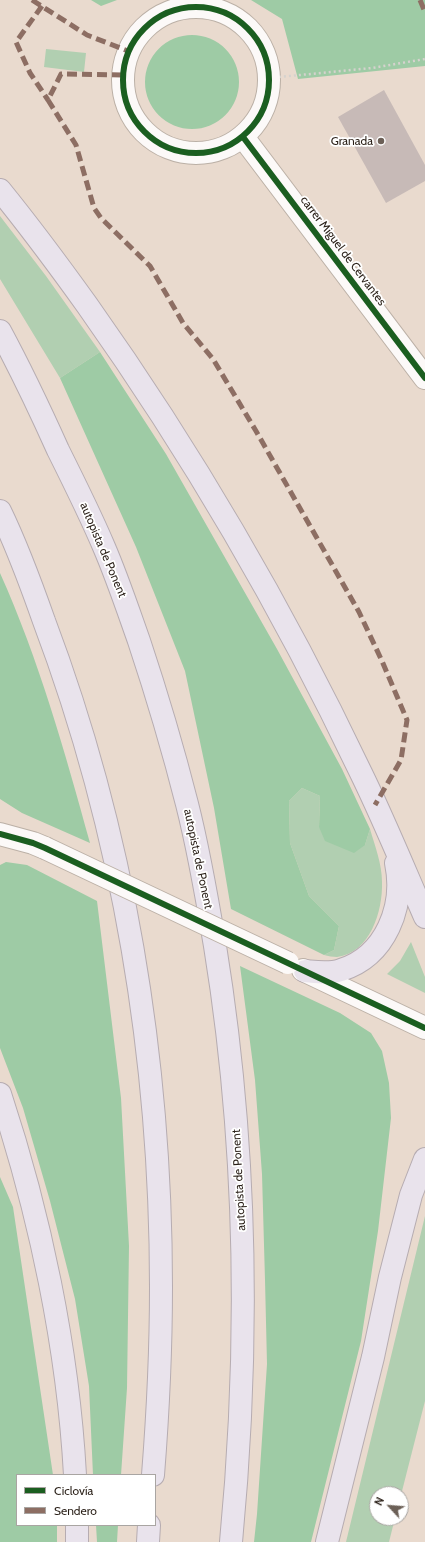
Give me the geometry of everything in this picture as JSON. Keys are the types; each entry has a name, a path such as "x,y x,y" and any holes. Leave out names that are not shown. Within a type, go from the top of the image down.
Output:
{"highway":[{"path":"0,190 19,212 161,412 226,518 270,595 320,689 362,774 425,917"},
{"name":"autopista de Ponent","path":"0,331 20,367 105,548 128,609 170,740 188,806 204,881 222,993 231,1064 241,1202 242,1352 240,1419 231,1542"},
{"path":"0,510 58,656 80,724 100,794 130,930 142,1003 151,1080 160,1216 160,1358 153,1474"},
{"path":"296,967 323,973 334,971 354,965 368,955 380,943 390,926 396,908 397,871 390,839"},
{"path":"0,1094 12,1130 38,1228 53,1303 73,1433 75,1474"},
{"path":"327,1542 373,1357 390,1276 416,1179 425,1159"},
{"path":"77,1526 77,1542"},
{"path":"148,1542 150,1526"}],"street":[{"path":"206,7 229,14 249,29 262,48 269,72 269,78 267,96 258,118 243,137 222,149 198,154 174,150 152,139 135,122 125,100 122,75 128,51 141,31 160,16 182,8 206,7"},
{"name":"carrer Miguel de Cervantes","path":"243,137 425,378"},
{"path":"0,834 33,843 45,848 425,1028"}],"path":[{"path":"269,78 372,68 425,59"}],"green space":[{"path":"91,0 117,0 101,6"},
{"path":"251,0 425,0 425,66 298,79 282,19"},
{"path":"192,35 210,39 225,49 235,64 239,82 235,100 225,115 210,125 192,129 174,125 159,115 149,100 145,82 149,64 159,49 174,39"},
{"path":"46,49 86,53 84,72 44,67"},
{"path":"0,216 46,276 100,352 60,378 0,279"},
{"path":"100,352 166,454 277,649 342,769 370,829 365,845 354,853 325,841 319,827 320,796 302,788 289,801 290,843 309,896 339,926 334,950 324,955 231,909 214,808 185,671 136,547 60,378"},
{"path":"0,573 27,639 50,706 90,843 22,813 0,799"},
{"path":"302,788 320,796 319,827 365,845 370,829 380,862 382,893 377,917 372,929 358,948 348,954 337,957 324,955 334,950 339,926 309,896 290,843 289,801"},
{"path":"6,862 27,865 97,901 121,1098 129,1246 127,1388 121,1474 93,1474 89,1386 75,1299 50,1201 23,1108 0,1048 0,865"},
{"path":"411,942 425,977 425,993 387,974 400,961"},
{"path":"240,966 340,1013 371,1033 382,1051 389,1083 391,1118 378,1231 361,1341 311,1542 254,1542 267,1364 265,1280 262,1174 255,1080"},
{"path":"0,1177 13,1207 53,1474 16,1474 16,1526 57,1526 57,1542 0,1542"},
{"path":"425,1216 425,1401 403,1486 369,1486 369,1526 393,1526 389,1542 346,1542"},
{"path":"96,1526 118,1526 117,1542 97,1542"}],"building":[{"name":"Granada","path":"384,90 425,165 425,181 386,203 338,117"}],"marked path":[{"path":"32,0 87,35 128,51"},
{"path":"420,0 425,12"},
{"path":"42,6 16,42 30,73 48,100"},
{"path":"122,75 61,74 48,100 76,145 94,208 101,218 150,266 183,323 213,359 256,431 359,612 382,661 407,720 401,760 375,805"}],"cycle path":[{"path":"189,7 203,7 217,10 237,19 248,28 257,39 266,59 269,80 266,101 257,121 248,132 237,141 217,150 203,153 189,153 175,150 155,141 144,132 135,121 126,101 123,87 123,73 126,59 135,39 144,28 155,19 175,10 189,7"},
{"path":"243,137 425,378"},
{"path":"0,834 33,843 45,848 425,1028"}],"place":[{"name":"Granada","path":"381,141"}]}
